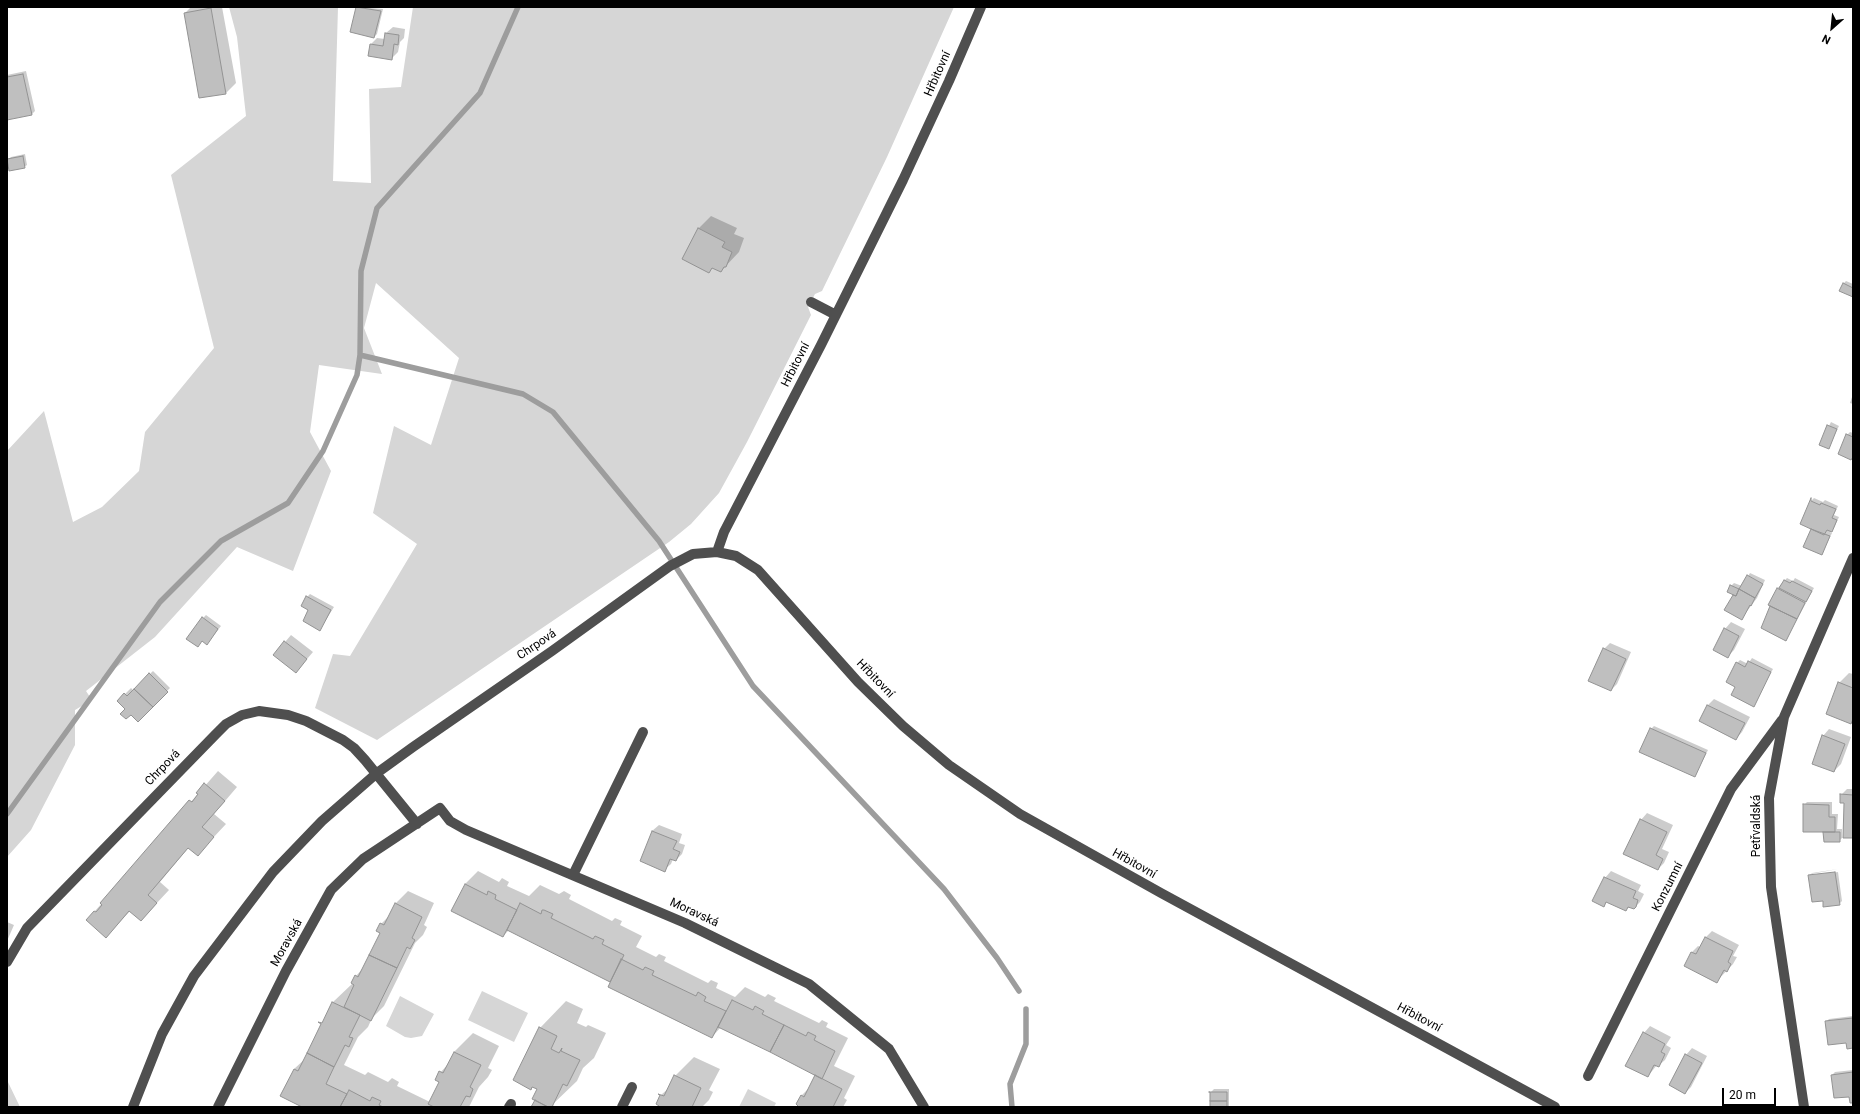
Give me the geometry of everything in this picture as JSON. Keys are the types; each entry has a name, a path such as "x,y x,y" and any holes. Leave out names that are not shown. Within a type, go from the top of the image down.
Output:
{"street":[{"name":"Hřbitovní","path":"981,7 926,131 836,314 724,532 717,552 736,556 758,570 858,682 903,726 949,766 1020,814 1161,894 1555,1107"},
{"path":"811,302 836,314"},
{"name":"Chrpová","path":"133,1107 162,1034 177,1004 207,957 286,857 322,821 377,774 678,560 701,552 717,552"},
{"name":"Petřvaldská","path":"1804,1107 1771,887 1769,798 1784,717 1848,582 1853,558"},
{"name":"Chrpová","path":"7,962 27,928 211,739 235,718 259,711 288,715 306,721 343,740 354,748 377,774"},
{"name":"Konzumní","path":"1588,1076 1731,789 1784,717"},
{"path":"573,875 643,732"},
{"path":"377,774 417,824"},
{"name":"Moravská","path":"219,1107 286,971 331,890 363,859 440,808 450,821 466,830 685,923 809,984 889,1048 924,1107"},
{"path":"622,1107 632,1087"}],"shaded area":[{"path":"229,7 338,7 333,181 371,183 369,89 401,87 413,7 954,7 887,157 822,291 815,294 808,307 811,315 747,442 719,493 691,524 669,542 377,740 315,708 333,654 350,656 417,544 373,513 394,426 431,445 459,358 376,283 364,328 382,374 319,365 310,432 331,471 293,571 237,547 155,637 86,691 92,700 75,710 75,745 31,830 7,857 7,451 44,411 73,522 102,507 139,471 145,432 214,348 171,175 246,116 237,37"},
{"path":"482,991 528,1013 514,1042 468,1020"},
{"path":"400,996 434,1014 422,1036 411,1038 405,1037 386,1026"},
{"path":"7,1080 20,1107 7,1107"},
{"path":"748,1089 776,1103 774,1107 739,1107"}],"building":[{"path":"356,7 381,11 374,38 350,32"},
{"path":"211,8 226,94 199,98 184,13"},
{"path":"385,33 399,35 398,45 394,44 392,60 368,56 370,44 383,46"},
{"path":"23,74 32,115 7,120 7,77"},
{"path":"23,156 25,168 9,171 7,159"},
{"path":"698,228 725,242 722,247 732,252 726,267 724,267 721,272 712,268 709,273 682,259"},
{"path":"1843,283 1853,288 1853,297 1839,291"},
{"path":"1827,425 1837,429 1829,449 1819,445"},
{"path":"1846,434 1853,437 1853,457 1851,460 1838,454"},
{"path":"1811,498 1811,501 1820,505 1821,503 1836,509 1832,518 1837,520 1832,532 1827,530 1824,535 1800,524"},
{"path":"1811,529 1830,536 1822,555 1803,547"},
{"path":"1747,575 1763,584 1755,598 1739,589"},
{"path":"1784,580 1790,583 1792,581 1812,591 1806,602 1779,588"},
{"path":"1730,585 1739,589 1736,596 1727,592"},
{"path":"1777,588 1805,603 1797,619 1768,605"},
{"path":"1739,589 1755,598 1742,620 1724,610 1733,595 1736,596"},
{"path":"306,596 331,610 320,631 303,621 308,610 301,606"},
{"path":"1770,606 1797,619 1786,641 1761,628"},
{"path":"202,617 218,629 207,645 202,641 198,647 186,639"},
{"path":"1724,628 1739,636 1728,658 1713,650"},
{"path":"284,641 307,659 296,673 273,655"},
{"path":"1603,648 1626,659 1611,691 1588,681"},
{"path":"1748,661 1771,672 1754,707 1731,695 1735,687 1726,682 1736,662 1745,667"},
{"path":"149,673 168,692 153,707 134,689"},
{"path":"1838,682 1853,688 1853,719 1851,724 1826,714"},
{"path":"134,689 153,707 138,722 131,715 126,719 120,714 125,709 117,701 124,693 127,696"},
{"path":"1707,705 1745,723 1736,740 1699,721"},
{"path":"1650,728 1706,753 1695,777 1639,752"},
{"path":"1822,735 1845,744 1834,772 1812,764"},
{"path":"204,783 225,801 202,827 214,837 198,856 188,848 148,895 157,903 141,921 129,911 106,938 86,920 94,911 96,912 102,905 100,903 189,800 192,802 198,794 196,793"},
{"path":"1840,794 1853,795 1853,838 1843,838 1844,803 1840,803"},
{"path":"1803,804 1829,805 1829,817 1835,817 1835,832 1803,832"},
{"path":"1640,819 1667,832 1656,855 1663,859 1658,870 1623,854"},
{"path":"652,831 677,841 673,849 680,852 676,861 670,859 665,872 640,861"},
{"path":"1823,832 1840,832 1840,842 1824,842"},
{"path":"1835,872 1840,905 1823,907 1823,901 1812,902 1808,875"},
{"path":"1604,877 1636,891 1633,898 1638,900 1634,909 1628,907 1626,911 1606,902 1604,907 1592,901"},
{"path":"465,884 487,895 488,891 496,895 495,899 517,910 503,937 451,911"},
{"path":"395,903 422,917 412,938 415,940 410,949 407,947 397,968 369,955 380,933 376,931 380,923 384,925"},
{"path":"520,903 541,914 542,910 544,910 553,914 551,918 593,939 595,936 604,940 602,944 624,955 610,982 507,930"},
{"path":"1705,937 1733,951 1728,962 1731,964 1727,972 1724,970 1717,983 1684,966 1691,952 1696,954"},
{"path":"369,955 397,968 371,1021 344,1007 354,985 351,983 355,975 358,977"},
{"path":"621,959 643,970 645,967 654,971 652,975 696,996 698,992 706,997 704,1001 726,1011 712,1038 608,987"},
{"path":"732,1000 753,1010 755,1006 764,1011 762,1014 784,1025 770,1052 718,1027"},
{"path":"332,1002 360,1015 349,1037 353,1038 349,1047 345,1045 334,1067 307,1053 321,1024 318,1022 322,1023"},
{"path":"1853,1018 1853,1048 1847,1049 1846,1043 1828,1045 1825,1021"},
{"path":"784,1025 806,1036 808,1032 816,1036 814,1040 835,1051 822,1079 770,1052"},
{"path":"539,1027 557,1036 551,1049 559,1053 562,1048 561,1051 580,1060 567,1086 563,1084 552,1107 548,1107 532,1099 537,1089 532,1087 531,1090 513,1080"},
{"path":"1643,1032 1665,1044 1661,1052 1665,1054 1659,1067 1654,1065 1648,1077 1625,1066"},
{"path":"454,1052 481,1065 470,1087 473,1089 470,1097 466,1096 460,1107 434,1107 428,1104 439,1082 435,1080 439,1071 443,1073"},
{"path":"307,1053 334,1067 326,1084 347,1094 340,1107 302,1107 280,1096 294,1069 298,1071"},
{"path":"1685,1054 1702,1063 1685,1094 1669,1085"},
{"path":"1853,1072 1853,1103 1850,1103 1849,1097 1834,1098 1831,1075"},
{"path":"674,1075 701,1088 692,1107 659,1107 656,1104 660,1095 658,1094 664,1096"},
{"path":"815,1075 842,1089 833,1107 799,1107 796,1104 801,1095 804,1097"},
{"path":"349,1090 370,1101 372,1097 381,1101 379,1105 383,1107 340,1107"},
{"path":"1210,1092 1227,1092 1227,1101 1210,1101"},
{"path":"535,1100 548,1107 531,1107"},
{"path":"1210,1101 1227,1101 1227,1107 1210,1107"}],"waterway":[{"path":"7,814 160,602 221,541 288,503 323,451 357,375 360,355 361,271 377,208 480,93 518,7"},
{"path":"360,355 523,394 553,412 659,541 753,686 944,889 997,958 1019,991"},
{"path":"1012,1107 1010,1084 1026,1044 1026,1009"}]}
